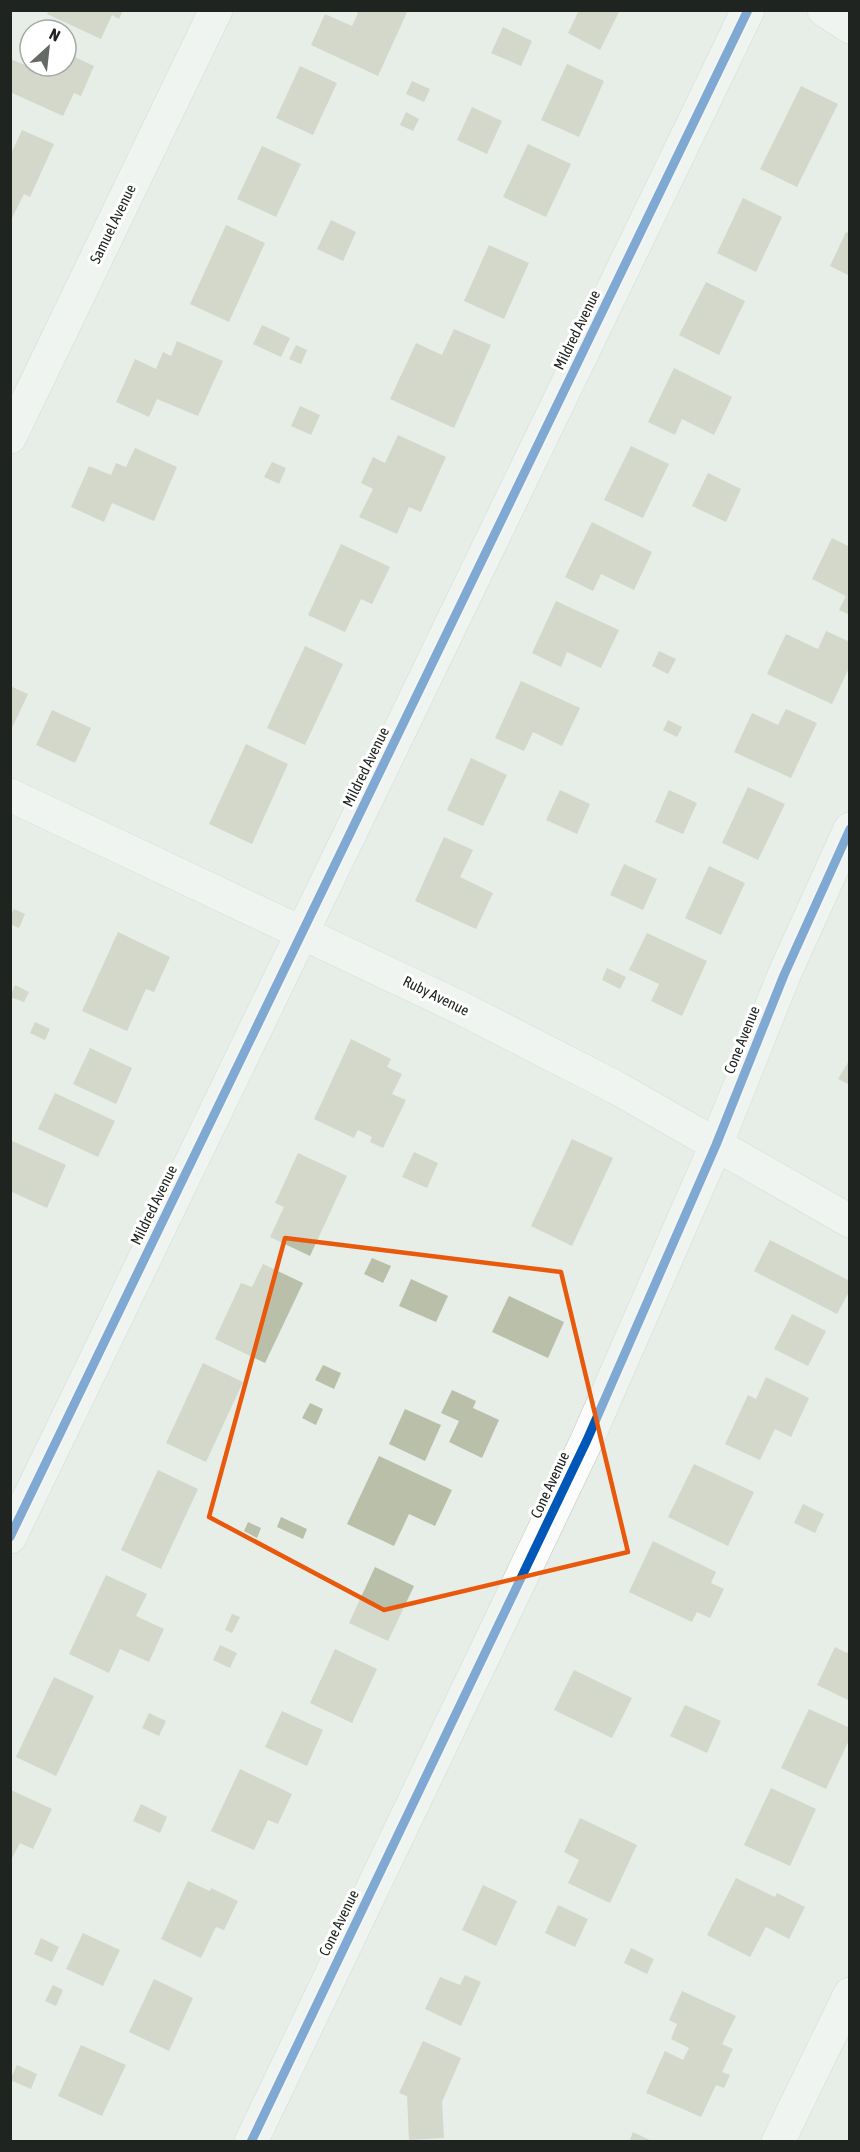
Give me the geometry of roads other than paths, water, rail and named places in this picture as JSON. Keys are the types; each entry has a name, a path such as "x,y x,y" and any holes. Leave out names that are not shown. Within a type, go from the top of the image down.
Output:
{"street":[{"name":"Samuel Avenue","path":"10,437 216,10"},
{"name":"Mildred Avenue","path":"10,1537 748,10"},
{"path":"824,10 849,27"},
{"name":"Ruby Avenue","path":"10,795 463,1009 615,1087 849,1221"},
{"name":"Cone Avenue","path":"250,2142 582,1450 716,1145 784,975 849,829"},
{"path":"778,2142 849,1994"}]}
